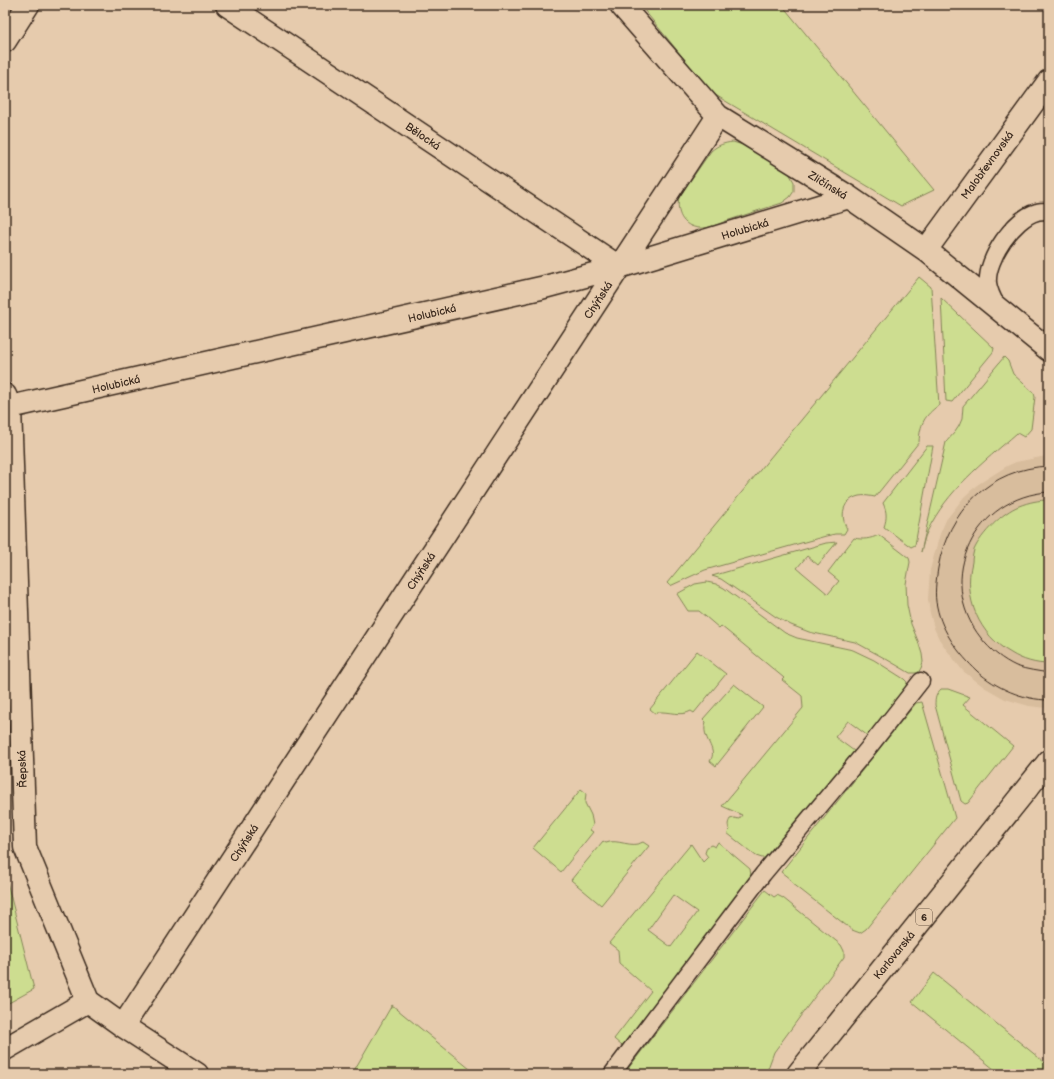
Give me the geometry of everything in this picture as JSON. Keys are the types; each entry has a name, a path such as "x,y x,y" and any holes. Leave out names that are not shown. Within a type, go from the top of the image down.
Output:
{"street":[{"path":"5,41 28,5"},
{"name":"Bělocká","path":"227,5 619,267"},
{"name":"Zličínská","path":"621,5 718,116 849,197 926,250 1049,350"},
{"name":"Malobřevnovská","path":"926,250 1049,81"},
{"name":"Chýňská","path":"124,1026 718,116"},
{"name":"Holubická","path":"8,401 541,288 619,267 849,197"},
{"name":"Řepská","path":"8,401 25,847 88,1001"},
{"name":"Karlovarská","path":"798,1074 1049,761"},
{"path":"5,1048 88,1001 197,1074"}],"lane":[{"path":"1002,312 992,297 988,283 989,267 994,254 1016,224 1036,212 1049,211"},
{"path":"612,1074 763,874 866,752 921,681"}],"shaded area":[{"path":"1046,456 1049,457 1049,500 1037,501 999,518 985,533 974,550 1045,664 1049,664 1049,708 1029,706 1005,699 984,687 963,671 939,639 934,628 928,599 930,570 940,534 946,520 964,497 977,485 1007,466 1016,462"}],"green space":[{"path":"640,5 782,5 934,190 901,206 712,93"},
{"path":"733,142 743,145 789,173 794,182 794,191 790,197 782,203 713,226 700,228 689,225 682,218 678,208 679,197 711,151 716,147"},
{"path":"919,277 931,287 939,405 926,417 920,430 919,442 875,497 859,496 849,501 843,514 847,529 844,534 826,536 705,570 670,586 667,583"},
{"path":"941,298 994,348 993,352 952,402 946,401"},
{"path":"1004,357 1008,361 1013,374 1034,393 1035,397 1031,429 1024,437 1017,433 979,466 955,490 935,517 926,534 921,552 946,442 959,426 962,419 963,406"},
{"path":"927,446 933,446 915,545 911,547 884,527 886,515 883,503"},
{"path":"1049,500 1049,664 1044,664 1020,658 1000,645 990,636 982,626 972,602 970,576 974,550 982,537 993,524 1006,513 1026,503"},
{"path":"879,535 909,558 910,562 906,584 907,605 911,624 918,641 923,662 918,673 910,673 855,642 809,632 791,625 776,617 721,579 712,576 826,543 837,542 818,565 807,556 797,568 828,594 839,581 828,572 854,538 866,539"},
{"path":"707,582 724,588 785,633 797,638 853,650 874,660 907,682 905,690 868,736 848,721 835,737 854,751 770,856 768,855 765,858 756,856 727,833 730,830 728,824 730,819 739,819 742,815 722,806 803,708 802,696 782,680 784,678 721,626 719,628 699,611 688,611 677,594 695,584"},
{"path":"697,651 726,674 694,713 691,711 683,714 657,712 656,714 650,709"},
{"path":"734,684 763,707 716,766 710,761 712,752 705,733 706,722 703,719"},
{"path":"941,689 948,689 970,697 963,705 1013,746 968,803 965,804 961,801 935,705 936,696"},
{"path":"922,702 955,818 866,929 860,933 852,930 792,883 790,879 781,872 916,703"},
{"path":"581,789 586,793 585,803 591,815 593,825 590,830 593,832 561,872 533,848"},
{"path":"603,841 606,843 615,842 629,844 638,844 643,842 649,846 601,905 571,880"},
{"path":"718,842 750,869 751,876 748,879 750,880 622,1046 614,1039 651,991 619,963 618,950 609,943 691,844 703,862 708,857 705,853 707,847 711,845 715,847","holes":["673,895 697,912 671,947 648,930"]},
{"path":"5,874 34,989 5,1005"},
{"path":"765,890 774,897 777,895 783,898 841,945 844,951 844,957 774,1052 766,1074 624,1074"},
{"path":"934,973 1049,1066 1049,1074 1000,1074 912,1002"},
{"path":"392,1005 476,1074 352,1074"}],"tram line":[{"path":"1049,466 1028,469 1008,475 991,484 975,496 962,511 951,528 943,547 938,568 935,593 939,616 947,634 958,650 977,671 993,683 1010,692 1029,698 1049,700"},
{"path":"1049,492 1023,497 1001,508 983,524 970,544 962,567 961,591 967,615 981,638 993,651 1006,661 1016,666 1049,673"}]}
